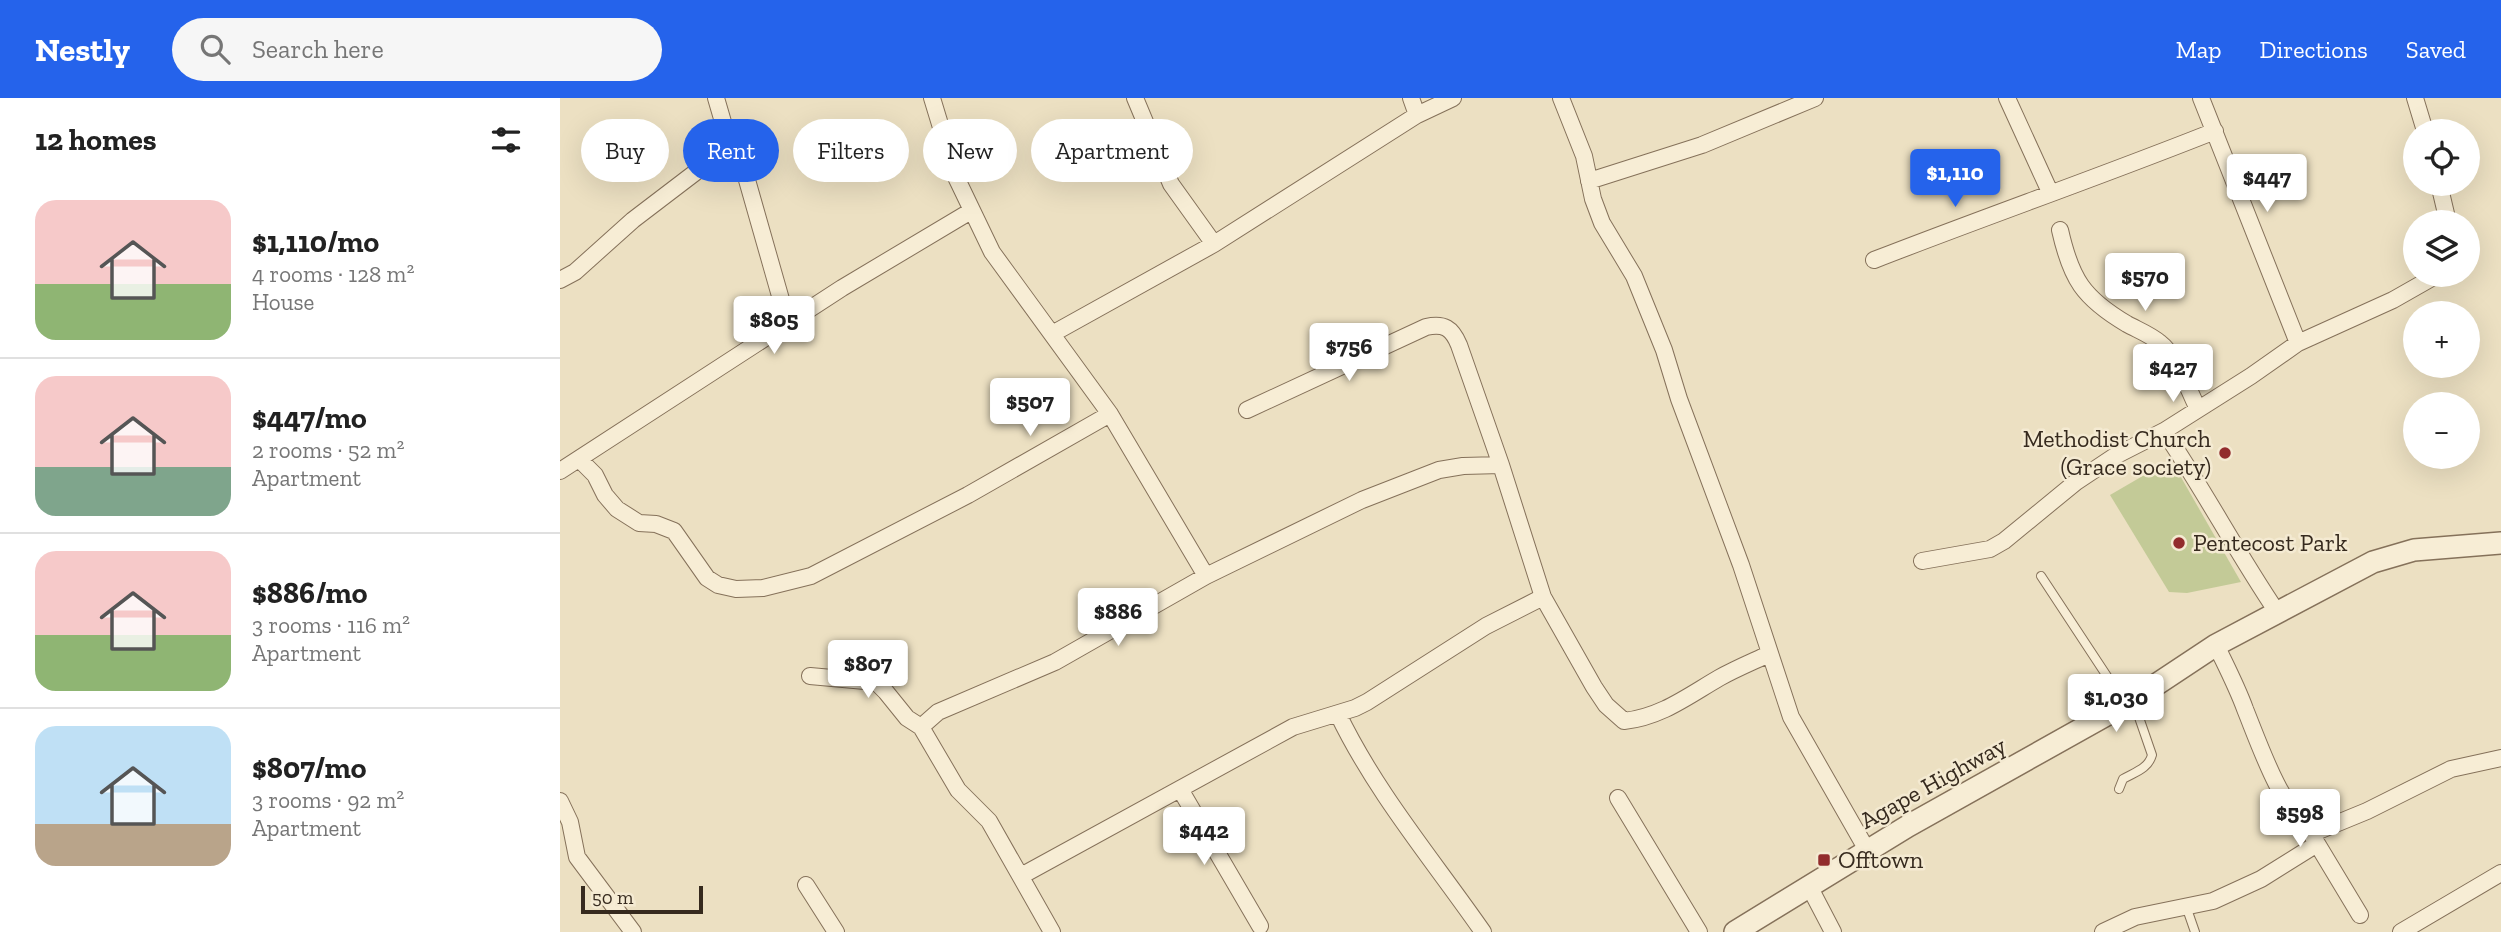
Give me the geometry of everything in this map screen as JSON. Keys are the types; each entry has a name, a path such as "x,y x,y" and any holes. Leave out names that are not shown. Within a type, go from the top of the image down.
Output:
{"street":[{"path":"716,98 722,119"},
{"path":"932,98 956,177 992,253 1110,414 1206,576"},
{"path":"1135,98 1171,184 1214,244"},
{"path":"1411,98 1417,116"},
{"path":"1052,334 1214,244 1417,116 1453,98"},
{"path":"1561,98 1584,156 1602,223 1634,276 1664,350 1679,399 1741,565 1791,717 1867,850"},
{"path":"1589,181 1702,145 1815,98"},
{"path":"2007,98 2050,192"},
{"path":"2201,98 2298,343"},
{"path":"2415,98 2421,119"},
{"path":"1874,260 2050,192 2118,170 2215,131"},
{"path":"560,280 575,272 633,220 683,182"},
{"path":"748,182 788,324"},
{"path":"560,471 842,288 971,211"},
{"path":"2060,230 2067,261 2079,282 2108,313 2162,344 2178,367 2198,409"},
{"path":"1923,561 1980,551 1997,545 2076,482 2115,456 2164,431 2298,343 2416,287"},
{"path":"1247,410 1426,327 1444,326 1453,331 1456,338 1502,465 1543,597 1606,705 1624,721 1644,719 1769,654"},
{"path":"580,460 595,475 605,495 617,509 639,523 656,524 674,531 707,578 718,585 736,589 763,587 811,576 968,495 1110,414"},
{"path":"2164,431 2189,468 2242,560 2277,612"},
{"path":"921,727 938,712 1055,662 1206,576 1302,527 1438,470 1502,465"},
{"name":"Agape Highway","path":"1735,932 1867,850 2129,702 2216,645 2372,562 2414,550 2501,543"},
{"path":"1021,876 1293,727 1367,702 1486,626 1543,597"},
{"path":"2216,645 2272,776 2360,915"},
{"path":"810,676 876,682 908,718 921,727 958,790 989,821 1052,932"},
{"path":"1338,714 1350,740 1384,795 1483,932"},
{"path":"2102,932 2135,917 2213,901 2236,891 2261,879 2314,839 2367,811 2451,769 2501,758"},
{"path":"1180,789 1260,926"},
{"path":"1618,797 1699,932"},
{"path":"560,801 570,822 577,857 633,932"},
{"path":"2401,932 2501,873"},
{"path":"806,885 836,932"},
{"path":"1809,886 1833,932"},
{"path":"2135,917 2143,932"}],"lane":[{"path":"2041,576 2129,702 2152,755 2144,768 2123,779 2119,789"},
{"path":"2186,906 2195,932"}],"green space":[{"name":"Pentecost Park","path":"2153,470 2178,472 2241,582 2187,593 2169,592 2110,495"}],"place":[{"name":"Methodist Church (Grace society)","path":"2225,453"},
{"name":"Pentecost Park","path":"2179,543"},
{"name":"Offtown","path":"1824,860"}]}
